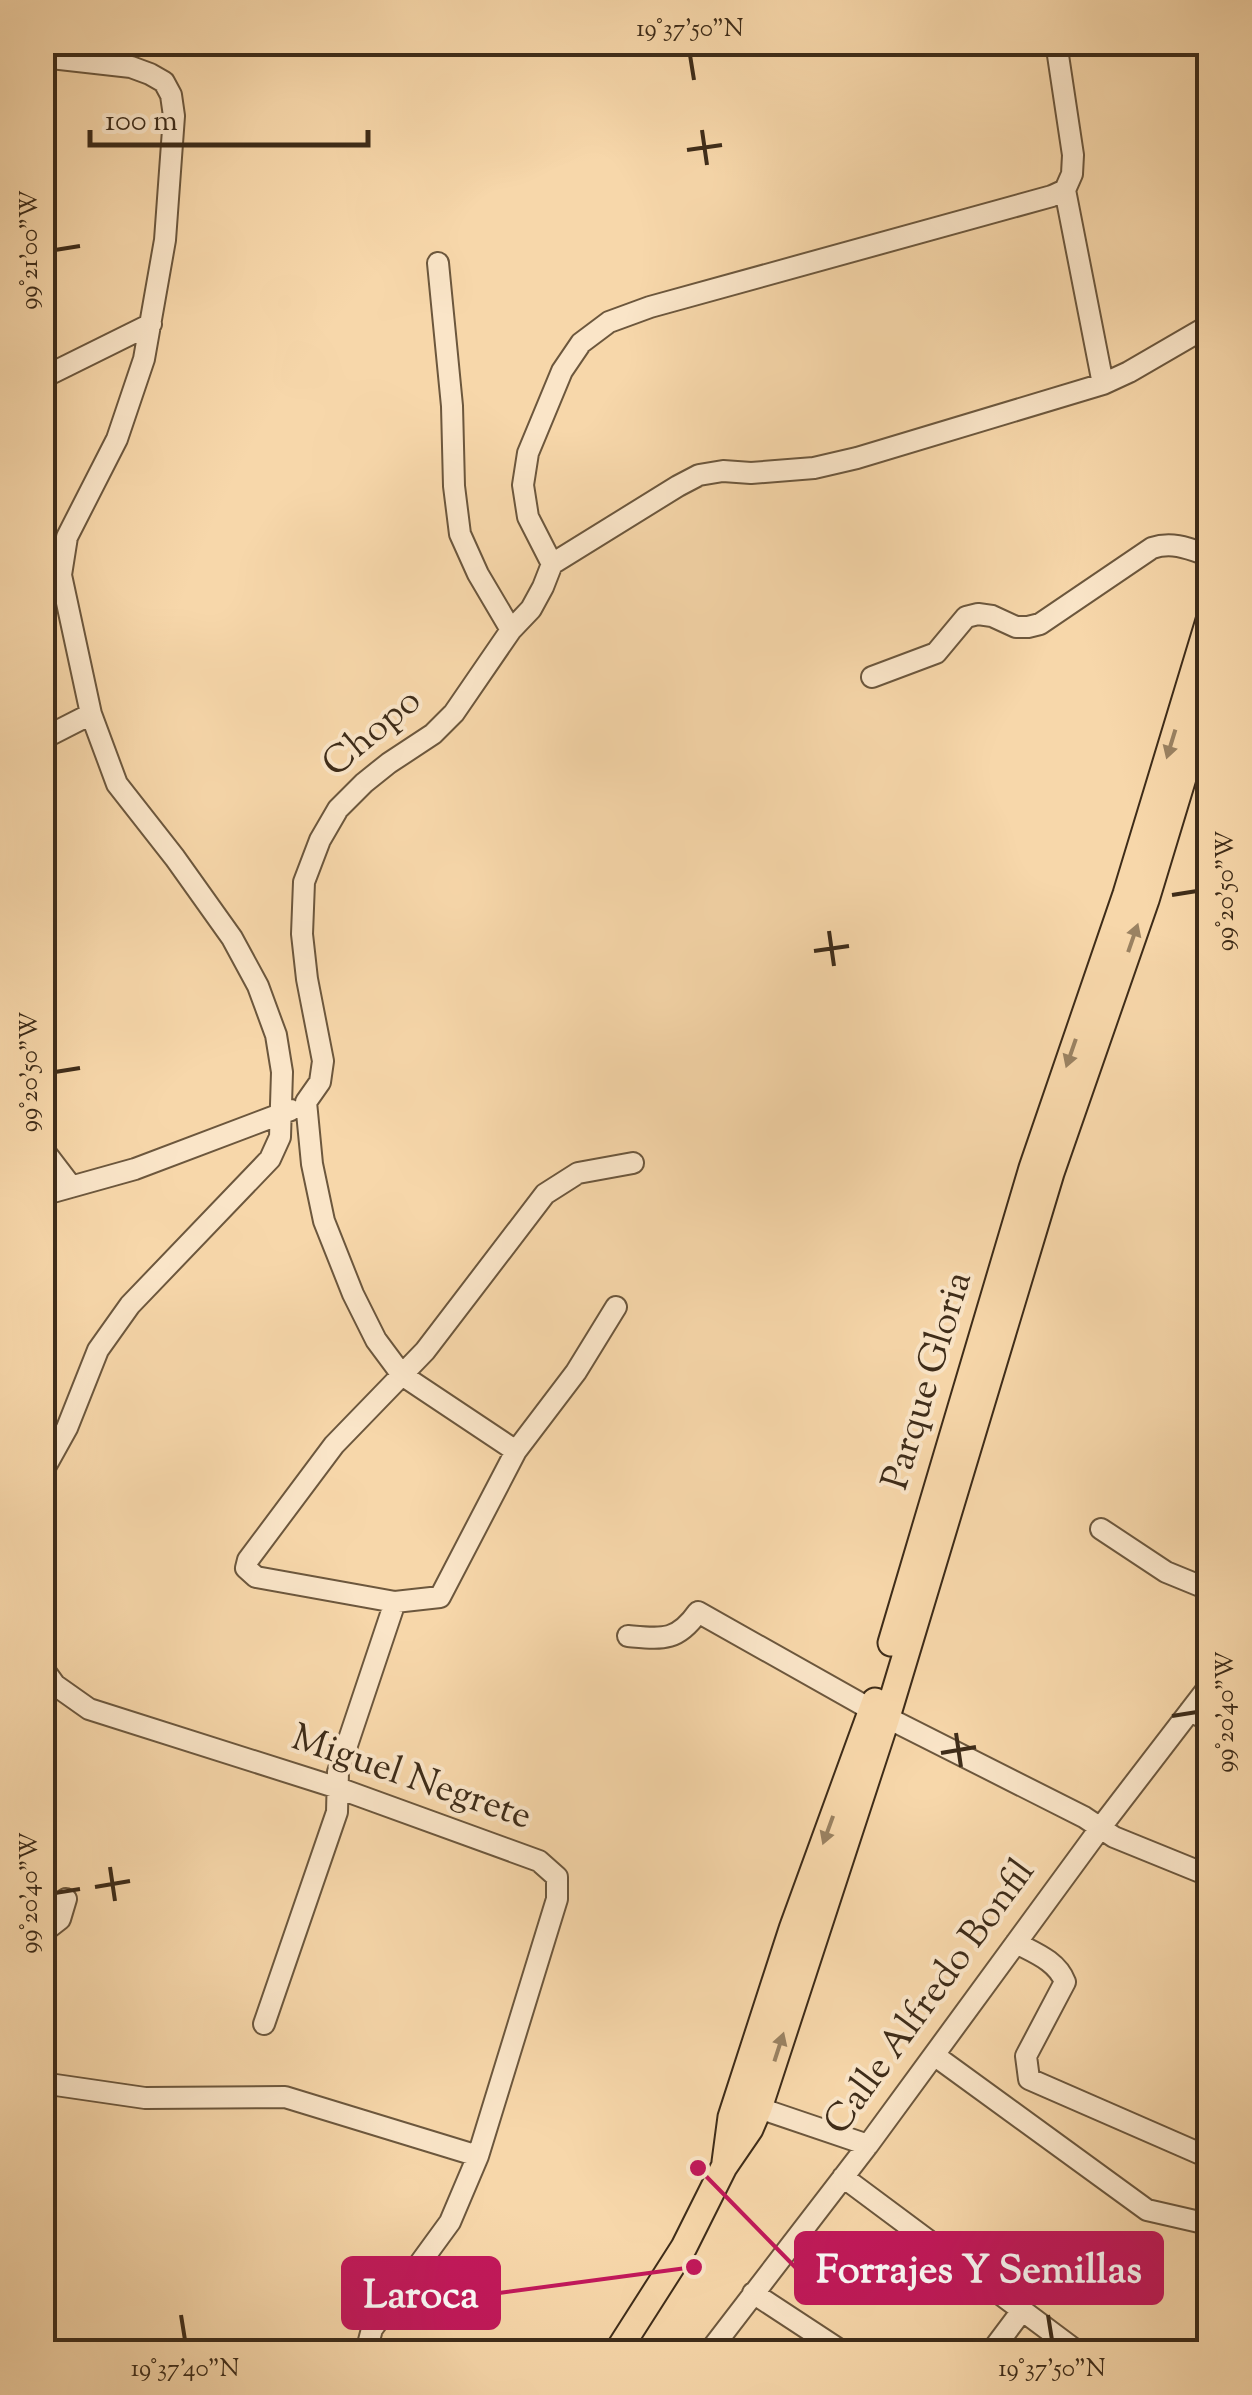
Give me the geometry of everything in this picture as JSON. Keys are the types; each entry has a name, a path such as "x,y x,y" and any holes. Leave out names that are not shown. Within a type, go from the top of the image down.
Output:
{"main road":[{"name":"Parque Gloria","path":"724,2167 731,2117 804,1933 880,1714 1209,619"},
{"name":"Parque Gloria","path":"1042,1170 1146,900 1210,690"},
{"name":"Parque Gloria","path":"617,2352 684,2246 724,2167 750,2129 759,2108 804,1933"}],"street":[{"path":"1056,42 1073,155 1072,174 1065,190 1103,384"},
{"path":"42,57 131,68 164,82 172,95 174,116 164,240 144,359 118,439 66,537 52,580 91,714 117,784 221,922 258,986 276,1035 282,1072 280,1137 270,1159 130,1305 98,1350 67,1428 42,1472"},
{"path":"1065,190 650,307 610,322 580,343 562,371 528,453 523,486 528,517 552,564 699,475 814,468 858,458 1103,384 1205,336"},
{"path":"438,263 460,534 511,630"},
{"path":"44,375 151,324"},
{"path":"872,676 936,654 966,617 992,616 1016,627 1040,624 1152,548 1177,545 1210,556"},
{"name":"Chopo","path":"516,1450 402,1374 376,1340 324,1221 312,1164 306,1102 320,1082 323,1061 302,934 304,882 320,840 338,809 364,783 433,734 454,713 511,630 531,609 552,564"},
{"path":"42,739 91,714"},
{"path":"42,1196 135,1169 281,1116 306,1102"},
{"path":"42,1148 72,1186"},
{"path":"616,1307 576,1372 516,1450 440,1597 394,1602 256,1576 246,1568 248,1560 334,1446 424,1352 545,1194 578,1173 633,1163"},
{"path":"1101,1529 1166,1572 1210,1590"},
{"path":"264,2024 337,1812 338,1772 394,1602"},
{"path":"628,1636 667,1639 688,1626 698,1612 880,1714 1114,1837 1210,1876"},
{"name":"Miguel Negrete","path":"42,1666 54,1685 90,1709 338,1788 539,1861 558,1877 557,1898 478,2156 450,2222 372,2328 366,2352"},
{"name":"Calle Alfredo Bonfil","path":"709,2352 868,2145 1100,1827 1200,1716 1210,1685"},
{"path":"42,1932 60,1919 66,1899"},
{"path":"1016,1943 1051,1961 1065,1982 1026,2056 1029,2079 1210,2158"},
{"path":"934,2055 1148,2210 1208,2224"},
{"path":"42,2084 146,2098 284,2098 478,2156"},
{"path":"759,2108 868,2145"},
{"path":"843,2177 1078,2352"},
{"path":"752,2293 842,2352"},
{"path":"992,2352 1021,2312"}],"place":[{"name":"Forrajes Y Semillas","path":"698,2168"},
{"name":"Laroca","path":"694,2267"}]}
